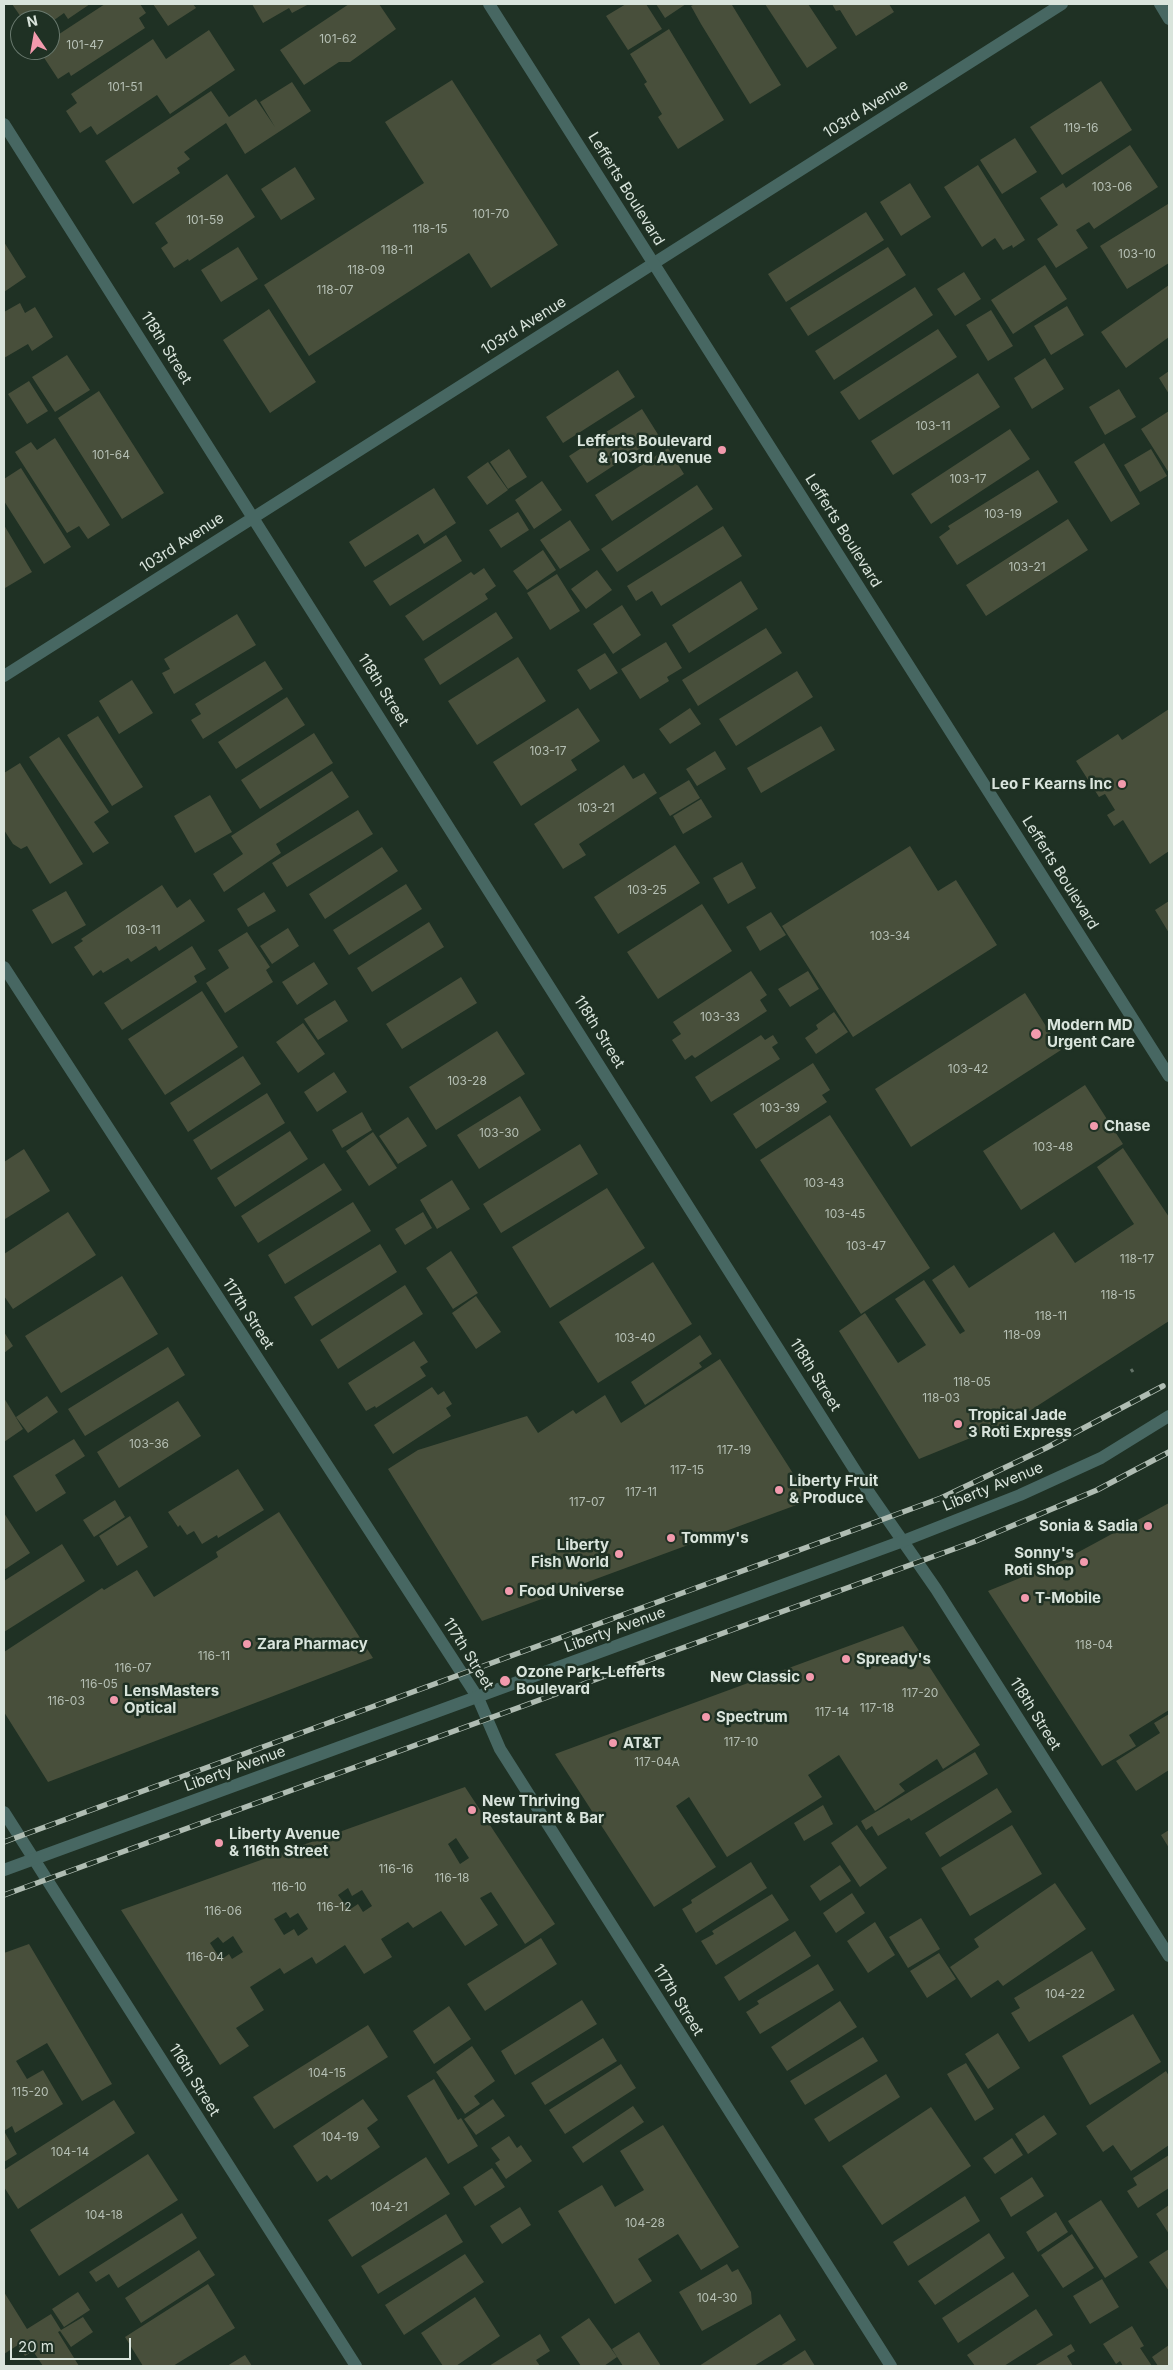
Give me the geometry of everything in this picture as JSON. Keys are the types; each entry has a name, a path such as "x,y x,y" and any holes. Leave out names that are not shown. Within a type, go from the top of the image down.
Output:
{"street":[{"name":"Lefferts Boulevard","path":"489,4 1169,1076"},
{"name":"103rd Avenue","path":"4,676 1062,4"},
{"path":"1160,4 1169,18"},
{"name":"118th Street","path":"4,124 254,516 860,1477 1169,1956"},
{"name":"117th Street","path":"4,967 478,1698 500,1749 891,2366"},
{"name":"Liberty Avenue","path":"4,1870 903,1541 1020,1495 1101,1458 1169,1416"},
{"name":"116th Street","path":"4,1812 356,2366"}],"building":[{"path":"12,4 90,4 68,19 64,13 60,16 60,10 16,10"},
{"path":"105,4 140,4 146,13 139,18 145,28 71,76 69,72 58,79 46,60 60,60 60,33"},
{"path":"153,4 193,4 196,8 168,26"},
{"path":"252,4 309,4 292,13 289,8 263,23"},
{"path":"349,4 379,4 396,29 350,62 339,62 304,85 280,50"},
{"path":"626,4 646,4 662,29 628,50 606,16"},
{"path":"656,4 686,4 665,18"},
{"path":"695,4 732,5 781,85 750,104 691,6"},
{"path":"765,4 808,4 837,48 807,68"},
{"path":"832,4 889,4 894,12 856,36 840,10 836,11"},
{"path":"669,29 724,120 678,149 658,117 662,114 644,84 647,82 630,54"},
{"path":"209,30 235,70 170,114 157,95 97,135 91,126 80,133 66,111 77,103 71,94 153,39 166,59"},
{"path":"452,80 558,245 491,288 469,253 309,356 264,285 424,183 385,122"},
{"path":"1101,81 1132,130 1062,175 1030,127"},
{"path":"292,82 311,111 245,154 226,123 184,152 190,159 177,168 180,173 133,204 105,161 211,91 229,117 256,99 275,127 260,102"},
{"path":"1015,138 1037,172 1002,194 980,160"},
{"path":"1130,145 1158,187 1094,229 1089,222 1076,230 1088,248 1056,268 1037,239 1058,225 1040,198 1063,183 1066,188"},
{"path":"978,165 1025,240 1013,248 1012,245 1003,250 995,238 982,247 944,187"},
{"path":"295,167 315,199 281,220 261,189"},
{"path":"227,174 255,217 189,261 188,259 174,268 161,248 168,243 155,223"},
{"path":"910,183 931,217 901,236 880,202"},
{"path":"1168,204 1169,263 1127,289 1100,246"},
{"path":"866,212 884,240 786,302 768,274"},
{"path":"4,242 26,277 4,292"},
{"path":"238,247 258,279 221,302 201,270"},
{"path":"888,247 906,275 808,336 790,308"},
{"path":"1045,265 1067,299 1013,334 991,300"},
{"path":"964,272 981,299 955,316 937,289"},
{"path":"1169,285 1169,337 1126,368 1101,332"},
{"path":"915,287 933,315 834,380 815,351"},
{"path":"20,303 25,313 35,307 53,337 32,351 28,344 4,358 4,312"},
{"path":"1067,306 1084,335 1051,355 1034,326"},
{"path":"269,309 316,382 270,413 223,340"},
{"path":"991,310 1013,346 988,361 966,325"},
{"path":"938,329 957,357 859,420 840,392"},
{"path":"67,355 90,390 55,412 32,377"},
{"path":"1045,358 1064,389 1032,409 1014,378"},
{"path":"618,370 635,397 563,443 546,417"},
{"path":"1169,371 1169,394 1159,378"},
{"path":"978,373 1000,407 893,475 871,441"},
{"path":"29,381 48,411 27,424 8,394"},
{"path":"1119,389 1136,417 1105,435 1089,407"},
{"path":"99,391 164,493 122,519 58,418"},
{"path":"642,409 659,436 587,483 569,456"},
{"path":"1169,411 1169,473 1141,429"},
{"path":"1010,429 1030,459 931,524 911,494"},
{"path":"55,438 110,525 88,539 79,526 67,533 15,452 31,442 37,450"},
{"path":"1104,443 1140,504 1111,522 1074,462"},
{"path":"668,448 684,474 612,521 595,495"},
{"path":"509,449 527,477 508,489 490,462"},
{"path":"1151,449 1167,476 1140,492 1124,465"},
{"path":"488,462 508,490 487,505 467,477"},
{"path":"21,468 71,547 44,564 4,501 4,479"},
{"path":"1038,470 1058,502 957,565 939,537 950,529 948,526"},
{"path":"542,481 562,510 534,529 515,500"},
{"path":"697,485 713,509 617,572 601,549"},
{"path":"434,488 456,523 424,544 418,534 365,567 349,542"},
{"path":"518,512 529,530 501,548 489,530"},
{"path":"1068,519 1088,550 986,616 966,585"},
{"path":"570,520 590,550 560,569 540,540"},
{"path":"4,525 32,572 5,588 4,585"},
{"path":"723,526 742,556 661,606 652,591 636,601 627,586"},
{"path":"446,535 462,561 390,606 373,581"},
{"path":"543,550 556,570 527,590 513,571"},
{"path":"484,568 496,586 485,594 488,599 423,641 405,616 471,572 474,575"},
{"path":"597,570 612,590 586,609 571,589"},
{"path":"557,574 580,611 550,630 527,593"},
{"path":"741,581 758,609 689,653 672,625"},
{"path":"622,605 641,635 613,654 593,624"},
{"path":"496,612 513,638 440,685 424,659"},
{"path":"237,614 256,645 174,694 162,673 170,669 164,659"},
{"path":"766,628 782,653 698,706 682,680"},
{"path":"666,642 682,668 667,677 669,681 640,699 621,669"},
{"path":"605,653 618,673 590,690 577,670"},
{"path":"518,657 546,701 477,745 448,701"},
{"path":"265,661 283,689 203,739 191,720 201,714 195,704"},
{"path":"797,671 813,697 736,746 719,719"},
{"path":"132,680 153,713 119,734 99,701"},
{"path":"287,697 305,725 236,769 218,742"},
{"path":"578,708 600,741 571,760 577,770 521,806 493,762"},
{"path":"690,708 701,724 670,744 659,729"},
{"path":"1169,709 1169,851 1150,864 1123,820 1114,826 1107,815 1115,810 1105,794 1099,797 1076,761 1118,734 1122,740"},
{"path":"98,716 143,787 112,806 67,735"},
{"path":"821,726 835,750 761,793 747,768"},
{"path":"314,733 333,763 260,809 241,780"},
{"path":"59,737 109,812 94,822 109,843 93,853 29,757"},
{"path":"715,751 726,769 697,786 686,769"},
{"path":"20,763 83,864 50,884 27,846 21,849 13,844 4,830 4,773"},
{"path":"624,765 633,779 644,773 657,793 579,844 586,855 563,869 534,824"},
{"path":"332,771 349,797 276,844 281,853 224,892 213,874 243,854 231,836"},
{"path":"689,780 700,798 670,816 659,798"},
{"path":"210,795 232,832 195,853 174,816"},
{"path":"701,799 712,817 683,834 673,816"},
{"path":"358,810 373,834 287,887 272,863"},
{"path":"675,845 700,883 618,934 594,897"},
{"path":"910,846 938,891 956,880 997,945 853,1037 782,926"},
{"path":"382,847 398,871 325,919 309,894"},
{"path":"742,862 756,888 728,904 713,878"},
{"path":"406,884 422,909 349,955 333,930"},
{"path":"162,885 177,908 190,899 205,921 159,951 156,946 131,962 128,958 103,973 101,970 93,976 74,947 83,941 81,939"},
{"path":"66,891 86,925 52,944 32,910"},
{"path":"264,892 276,911 248,927 237,909"},
{"path":"1169,901 1169,933 1155,910"},
{"path":"702,904 732,951 658,999 627,952"},
{"path":"771,912 786,935 760,951 746,927"},
{"path":"429,922 444,947 372,992 357,968"},
{"path":"288,928 299,946 272,964 260,946"},
{"path":"247,932 270,967 266,970 273,982 225,1013 206,983 229,968 218,950"},
{"path":"192,946 206,969 194,976 197,982 122,1030 104,1003"},
{"path":"314,962 328,984 297,1005 282,982"},
{"path":"751,971 767,995 760,1000 767,1011 695,1058 692,1055 685,1060 672,1040 681,1034 673,1022"},
{"path":"808,971 819,989 790,1007 778,989"},
{"path":"461,977 477,1003 402,1049 386,1024"},
{"path":"202,991 238,1047 165,1095 128,1039"},
{"path":"1025,993 1061,1050 911,1147 875,1089"},
{"path":"335,1000 348,1021 318,1040 304,1019"},
{"path":"834,1012 848,1032 816,1054 805,1038 818,1029 816,1025"},
{"path":"303,1023 325,1054 298,1073 276,1042"},
{"path":"497,1031 525,1074 436,1130 409,1087"},
{"path":"761,1035 765,1040 773,1035 778,1043 772,1047 780,1059 711,1102 695,1077"},
{"path":"243,1056 261,1084 188,1132 170,1103"},
{"path":"813,1063 830,1090 822,1095 827,1102 756,1149 733,1114"},
{"path":"334,1072 347,1092 317,1112 304,1092"},
{"path":"1085,1085 1123,1144 1021,1210 983,1151"},
{"path":"267,1093 285,1123 211,1170 193,1140"},
{"path":"520,1096 541,1130 479,1169 457,1135"},
{"path":"362,1112 372,1130 342,1148 332,1130"},
{"path":"830,1115 930,1268 861,1314 760,1160"},
{"path":"408,1117 427,1146 398,1164 379,1136"},
{"path":"290,1131 308,1159 235,1207 217,1178"},
{"path":"373,1132 397,1168 369,1186 346,1151"},
{"path":"580,1144 598,1174 501,1233 483,1204"},
{"path":"1123,1148 1169,1217 1169,1321 1017,1419 919,1459 839,1331 865,1313 898,1363 926,1345 895,1299 924,1280 960,1334 965,1331 932,1280 954,1265 969,1288 1054,1232 1075,1263 1134,1224 1097,1167"},
{"path":"24,1149 50,1191 5,1219 4,1162"},
{"path":"324,1163 342,1190 258,1243 241,1216"},
{"path":"452,1180 470,1209 437,1229 420,1200"},
{"path":"607,1188 645,1248 550,1308 512,1247"},
{"path":"353,1202 371,1231 285,1284 268,1255"},
{"path":"68,1212 96,1255 13,1309 4,1296 4,1254"},
{"path":"423,1212 432,1228 405,1245 395,1229"},
{"path":"380,1244 397,1272 312,1326 294,1297"},
{"path":"451,1251 478,1293 453,1309 426,1268"},
{"path":"653,1262 692,1324 598,1383 559,1322"},
{"path":"122,1276 158,1334 61,1393 25,1336"},
{"path":"405,1285 423,1314 338,1369 320,1340"},
{"path":"476,1296 501,1332 476,1349 452,1313"},
{"path":"4,1332 13,1346 4,1353"},
{"path":"700,1335 712,1354 699,1363 702,1367 645,1405 631,1382"},
{"path":"414,1341 428,1362 420,1367 426,1376 376,1408 375,1406 366,1411 348,1383"},
{"path":"168,1347 185,1375 85,1436 68,1409"},
{"path":"720,1359 810,1500 482,1621 388,1469 418,1450 527,1416 538,1433 573,1410 576,1414 605,1395 621,1423"},
{"path":"432,1387 438,1395 444,1391 452,1404 446,1408 451,1416 393,1454 374,1425"},
{"path":"47,1396 58,1412 28,1433 16,1417"},
{"path":"4,1398 23,1429 4,1442"},
{"path":"178,1401 201,1436 119,1488 97,1452"},
{"path":"74,1439 85,1456 55,1475 66,1493 36,1512 13,1476"},
{"path":"238,1469 264,1510 218,1538 217,1535 202,1544 194,1531 187,1535 180,1525 178,1527 168,1512"},
{"path":"115,1500 125,1517 94,1537 83,1520"},
{"path":"1169,1503 1169,1710 1129,1735 1136,1746 1102,1766 988,1591 1062,1561"},
{"path":"279,1512 373,1658 48,1782 4,1712 4,1652 102,1588 104,1590 137,1570 154,1597 218,1557 216,1552"},
{"path":"4,1513 30,1553 4,1570"},
{"path":"130,1516 148,1547 117,1566 99,1536"},
{"path":"62,1544 85,1581 4,1632 4,1581"},
{"path":"903,1626 980,1745 943,1769 937,1759 899,1784 905,1791 875,1811 839,1755 808,1775 822,1797 727,1857 689,1797 676,1806 716,1867 654,1907 555,1754"},
{"path":"1169,1714 1169,1770 1136,1791 1116,1761 1160,1733 1154,1723"},
{"path":"975,1752 988,1774 911,1821 909,1818 878,1836 872,1826 866,1830 861,1821"},
{"path":"465,1787 555,1924 525,1944 491,1892 480,1898 498,1925 465,1946 441,1911 413,1928 408,1922 381,1939 392,1957 364,1974 345,1945 316,1964 312,1957 284,1974 280,1968 250,1987 264,2010 236,2028 249,2046 220,2065 121,1910","holes":["456,1838 469,1858 460,1864 448,1844","348,1888 352,1896 362,1890 372,1906 363,1912 358,1904 349,1910 338,1895","286,1912 290,1918 298,1913 308,1929 298,1936 294,1929 284,1935 274,1919","233,1936 243,1952 232,1959 229,1954 221,1960 210,1943 218,1937 223,1943"]},
{"path":"997,1788 1012,1812 940,1857 925,1833"},
{"path":"823,1805 833,1824 804,1841 794,1823"},
{"path":"857,1825 887,1868 860,1887 831,1843"},
{"path":"1012,1825 1042,1874 970,1916 941,1868"},
{"path":"1169,1830 1169,1848 1161,1835"},
{"path":"751,1862 767,1888 696,1933 682,1909 692,1903 691,1900"},
{"path":"840,1865 851,1881 820,1901 810,1886"},
{"path":"1055,1883 1086,1929 1003,1986 998,1980 971,1998 950,1967 979,1947 974,1939"},
{"path":"852,1893 865,1913 836,1933 823,1913"},
{"path":"772,1894 789,1920 716,1965 701,1941 714,1934 712,1931"},
{"path":"921,1918 940,1949 908,1968 889,1937"},
{"path":"875,1922 895,1955 868,1973 847,1941"},
{"path":"795,1931 811,1956 739,2001 724,1977"},
{"path":"541,1938 557,1964 485,2011 467,1984"},
{"path":"29,1944 112,2084 82,2101 47,2043 16,2061 27,2079 43,2070 63,2104 15,2133 12,2126 4,2131 4,1953"},
{"path":"1092,1951 1115,1990 1029,2042 1011,2013 1020,2008 1014,1998"},
{"path":"939,1953 956,1979 927,1998 910,1971"},
{"path":"818,1964 834,1990 760,2034 746,2012 759,2004 757,2001"},
{"path":"582,2000 597,2024 515,2075 501,2051"},
{"path":"840,2001 857,2027 787,2071 771,2047"},
{"path":"449,2006 471,2039 434,2064 413,2031"},
{"path":"1133,2014 1161,2062 1090,2105 1062,2056"},
{"path":"368,2025 388,2057 274,2129 253,2097"},
{"path":"998,2033 1020,2068 988,2089 965,2054"},
{"path":"863,2037 878,2061 805,2105 790,2081"},
{"path":"603,2038 617,2061 545,2105 531,2083"},
{"path":"472,2046 495,2081 474,2096 480,2104 465,2114 436,2072"},
{"path":"966,2063 994,2109 975,2121 947,2074"},
{"path":"621,2064 636,2088 565,2134 549,2110"},
{"path":"1166,2071 1169,2076 1169,2145 1131,2171 1113,2145 1103,2152 1086,2126"},
{"path":"886,2074 900,2097 829,2142 814,2119"},
{"path":"434,2079 458,2120 461,2118 478,2146 448,2164 407,2096"},
{"path":"363,2099 378,2120 367,2128 380,2147 331,2180 327,2175 317,2182 293,2146"},
{"path":"493,2099 505,2116 476,2135 464,2119"},
{"path":"114,2100 135,2133 18,2209 4,2187 4,2170"},
{"path":"633,2106 644,2122 583,2163 572,2147"},
{"path":"931,2107 971,2166 882,2225 842,2166"},
{"path":"1044,2115 1057,2134 1028,2154 1015,2134"},
{"path":"663,2125 739,2247 701,2270 678,2234 638,2259 652,2281 615,2304 558,2211 602,2185 615,2207 644,2190 620,2151"},
{"path":"4,2131 17,2154 4,2162"},
{"path":"509,2136 517,2148 521,2145 532,2161 506,2179 495,2163 500,2160 491,2148"},
{"path":"1012,2138 1023,2155 995,2174 983,2158"},
{"path":"148,2154 178,2200 59,2276 30,2230"},
{"path":"1169,2155 1169,2188 1138,2208 1127,2191 1137,2185 1133,2178"},
{"path":"426,2157 450,2194 352,2257 328,2220"},
{"path":"492,2168 505,2187 475,2206 463,2187"},
{"path":"1032,2177 1044,2196 1011,2217 1000,2198"},
{"path":"965,2196 980,2221 908,2266 893,2242"},
{"path":"1101,2200 1138,2257 1105,2278 1068,2221"},
{"path":"1169,2205 1169,2234 1156,2214"},
{"path":"520,2207 531,2225 502,2244 490,2226"},
{"path":"1056,2212 1068,2232 1038,2252 1026,2232"},
{"path":"182,2213 197,2238 118,2288 109,2274 96,2282 89,2272"},
{"path":"446,2214 463,2242 378,2294 361,2266"},
{"path":"989,2233 1005,2258 935,2305 918,2281"},
{"path":"1072,2234 1094,2268 1063,2288 1041,2255"},
{"path":"1169,2249 1169,2291 1149,2262"},
{"path":"199,2250 215,2275 141,2323 125,2298"},
{"path":"465,2254 484,2282 404,2335 385,2305"},
{"path":"727,2264 732,2272 738,2269 751,2292 752,2304 702,2331 679,2292"},
{"path":"1013,2272 1029,2296 958,2343 942,2318"},
{"path":"1102,2279 1119,2307 1090,2324 1073,2296"},
{"path":"208,2284 235,2328 173,2366 143,2366 125,2337"},
{"path":"4,2292 27,2329 51,2314 61,2330 83,2317 93,2332 71,2347 60,2331 58,2332 79,2366 43,2366 33,2351 25,2356 18,2345 4,2354"},
{"path":"78,2292 90,2310 64,2327 52,2309"},
{"path":"475,2297 500,2336 456,2366 443,2366 421,2333"},
{"path":"1036,2309 1053,2335 1004,2366 975,2366 967,2355"},
{"path":"780,2314 796,2340 754,2366 699,2366"},
{"path":"589,2318 617,2357 604,2366 581,2366 561,2337"},
{"path":"1132,2326 1144,2346 1140,2348 1152,2366 1123,2366 1120,2361 1116,2364 1103,2344"},
{"path":"639,2332 661,2366 623,2366 612,2349"},
{"path":"540,2334 550,2351 536,2360 540,2366 489,2366"},
{"path":"1071,2344 1075,2351 1067,2356 1073,2366 1034,2366"},
{"path":"1169,2345 1169,2366 1158,2366 1152,2357"},
{"path":"805,2350 815,2366 780,2366"},
{"path":"245,2355 252,2366 227,2366"}],"railway":[{"path":"4,1842 941,1498 1046,1448 1163,1386"},
{"path":"4,1895 976,1541 1097,1490 1169,1452"}],"place":[{"name":"Lefferts Boulevard & 103rd Avenue","path":"722,450"},
{"name":"Leo F Kearns Inc","path":"1122,784"},
{"name":"Modern MD Urgent Care","path":"1036,1034"},
{"name":"Chase","path":"1094,1126"},
{"name":"Tropical Jade 3 Roti Express","path":"958,1424"},
{"name":"Liberty Fruit & Produce","path":"779,1490"},
{"name":"Sonia & Sadia","path":"1148,1526"},
{"name":"Tommy's","path":"671,1538"},
{"name":"Liberty Fish World","path":"619,1554"},
{"name":"Sonny's Roti Shop","path":"1084,1562"},
{"name":"Food Universe","path":"509,1591"},
{"name":"T-Mobile","path":"1025,1598"},
{"name":"Zara Pharmacy","path":"247,1644"},
{"name":"Spready's","path":"846,1659"},
{"name":"New Classic","path":"810,1677"},
{"name":"Ozone Park–Lefferts Boulevard","path":"505,1681"},
{"name":"LensMasters Optical","path":"114,1700"},
{"name":"Spectrum","path":"706,1717"},
{"name":"AT&T","path":"613,1743"},
{"name":"New Thriving Restaurant & Bar","path":"472,1810"},
{"name":"Liberty Avenue & 116th Street","path":"219,1843"}]}
